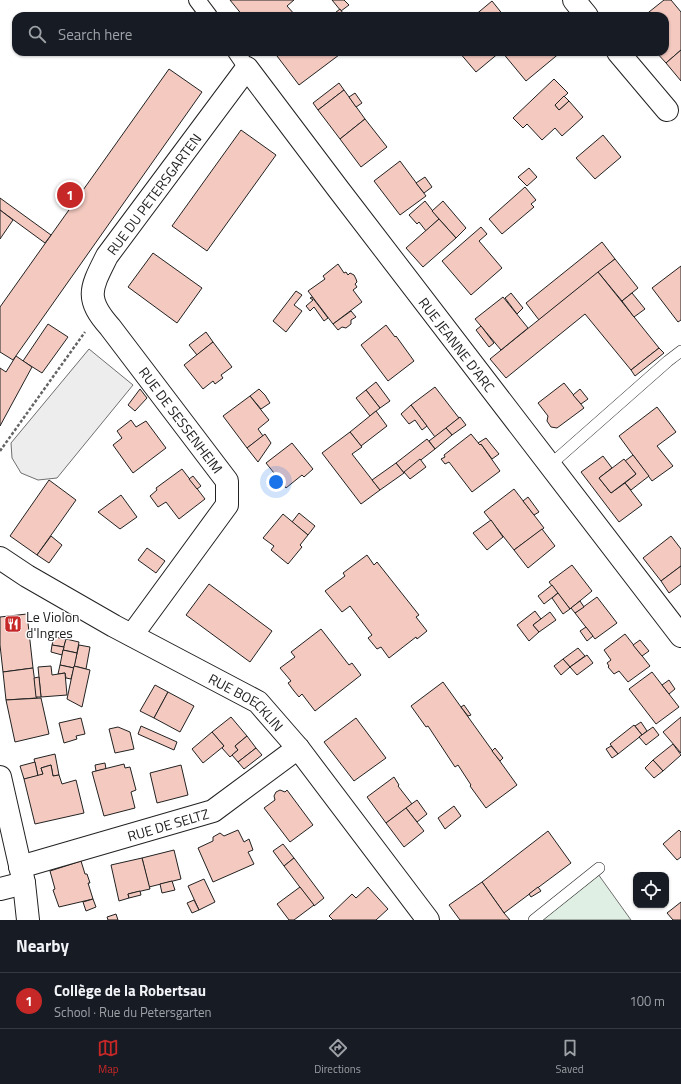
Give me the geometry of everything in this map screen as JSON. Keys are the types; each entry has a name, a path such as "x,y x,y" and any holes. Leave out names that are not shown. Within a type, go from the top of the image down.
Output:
{"street":[{"path":"197,0 206,12"},
{"path":"574,0 584,12"},
{"path":"621,56 667,110"},
{"name":"RUE DU PETERSGARTEN","path":"104,321 92,299 96,278 107,256 241,60"},
{"name":"RUE JEANNE D'ARC","path":"241,60 681,636"},
{"name":"RUE DE SESSENHEIM","path":"104,321 227,481 227,505 132,635"},
{"name":"RUE BOECKLIN","path":"0,558 27,576 132,635 258,702 298,748 428,920"},
{"name":"RUE DE SELTZ","path":"0,889 22,875 212,811 298,748"},
{"path":"0,776 31,919"}],"lane":[{"path":"550,465 681,351"},
{"path":"534,920 599,868"}],"path":[{"path":"0,451 104,321"}],"green space":[{"path":"598,874 631,920 542,920"}],"shaded area":[{"path":"89,349 133,385 57,478 38,480 21,473 12,458 11,443"}],"building":[{"path":"230,0 294,0 287,6 292,12 240,12"},
{"path":"332,0 344,0 349,5 341,11"},
{"path":"664,0 671,0 681,12 681,50 666,63 660,56 669,56 669,12 649,12"},
{"path":"492,1 501,12 479,12"},
{"path":"681,50 681,81 666,63"},
{"path":"277,56 338,56 299,85"},
{"path":"462,56 495,56 476,72"},
{"path":"505,56 556,56 526,81"},
{"path":"169,69 202,92 13,360 0,352 0,307"},
{"path":"554,79 568,93 555,105 559,110 569,101 583,117 562,136 555,128 542,140 527,124 523,128 513,118"},
{"path":"339,83 344,90 318,110 313,103"},
{"path":"344,90 365,119 340,139 318,110"},
{"path":"355,93 362,103 356,107 349,97"},
{"path":"564,96 569,101 559,110 555,105"},
{"path":"365,119 387,147 361,167 340,139"},
{"path":"241,130 276,155 207,251 172,226"},
{"path":"603,135 621,157 595,179 576,158"},
{"path":"400,161 426,196 400,215 374,181"},
{"path":"529,168 537,177 527,186 518,177"},
{"path":"425,177 432,187 424,193 416,183"},
{"path":"525,187 536,200 531,204 534,207 502,234 489,219"},
{"path":"0,198 51,235 45,243 0,210"},
{"path":"425,201 439,219 426,231 419,222 417,224 409,215"},
{"path":"443,201 466,228 456,238 432,211"},
{"path":"0,210 13,220 0,239"},
{"path":"439,219 456,238 423,267 406,248"},
{"path":"481,227 487,234 479,241 502,268 471,295 442,261"},
{"path":"602,242 615,259 539,320 526,303"},
{"path":"153,253 202,288 177,323 128,287"},
{"path":"615,259 638,288 622,301 598,272"},
{"path":"338,264 344,273 346,272 348,275 350,273 354,275 357,282 355,284 357,287 353,290 362,302 333,324 308,291 325,279 323,276"},
{"path":"681,266 681,320 678,322 652,288"},
{"path":"598,272 659,348 631,370 585,314 506,378 490,359"},
{"path":"296,291 302,295 294,305 302,311 286,332 273,321"},
{"path":"511,293 523,308 517,314 505,298"},
{"path":"632,293 645,309 634,317 622,301"},
{"path":"312,297 328,318 324,321 314,307 310,311 306,306 313,300 310,298"},
{"path":"503,297 528,328 501,350 475,319"},
{"path":"351,311 356,317 351,320 351,324 346,328 342,327 338,330 333,324"},
{"path":"48,324 68,337 42,373 23,361"},
{"path":"386,325 414,361 388,381 361,345"},
{"path":"481,326 494,343 489,347 476,330"},
{"path":"206,332 213,342 197,355 189,345"},
{"path":"213,342 232,367 221,375 223,378 215,384 213,381 203,389 184,365"},
{"path":"659,348 664,353 635,376 631,370"},
{"path":"16,356 32,367 0,426 0,368 6,372"},
{"path":"376,382 390,401 380,408 366,390"},
{"path":"564,383 584,408 557,428 551,427 547,421 548,416 538,403"},
{"path":"435,387 459,418 435,437 411,405"},
{"path":"140,389 147,398 135,411 128,405"},
{"path":"259,389 270,403 261,409 250,396"},
{"path":"580,389 588,399 581,404 573,395"},
{"path":"366,390 380,408 370,416 356,398"},
{"path":"250,396 269,420 258,429 263,436 247,448 223,416"},
{"path":"411,405 427,426 422,430 415,420 409,424 401,414"},
{"path":"657,407 676,432 657,446 673,466 652,481 619,436"},
{"path":"376,411 387,426 361,446 350,432"},
{"path":"460,417 466,425 452,435 446,428"},
{"path":"131,420 136,427 146,421 166,448 133,473 113,445 122,438 117,431"},
{"path":"446,428 452,435 435,449 429,441"},
{"path":"350,432 362,447 352,454 380,490 361,504 322,453"},
{"path":"265,434 271,443 258,462 247,448"},
{"path":"471,434 480,445 481,444 500,471 472,492 449,462 445,464 441,459"},
{"path":"486,438 499,454 492,459 481,444 480,445 478,443"},
{"path":"427,439 435,449 404,473 396,463"},
{"path":"292,443 313,469 304,477 302,475 286,488 266,463"},
{"path":"633,455 649,476 631,490 625,483 636,474 625,461"},
{"path":"603,456 612,468 599,478 611,493 625,483 642,505 619,522 581,472"},
{"path":"420,459 426,467 410,479 404,472"},
{"path":"624,459 636,474 611,493 599,478"},
{"path":"396,463 404,473 380,490 372,480"},
{"path":"182,469 205,499 179,519 166,502 158,507 150,496 157,490 156,488"},
{"path":"193,476 201,486 197,489 189,479"},
{"path":"49,480 76,500 37,555 10,536"},
{"path":"514,489 544,528 514,550 484,512"},
{"path":"121,495 137,517 120,529 98,512"},
{"path":"528,497 539,512 534,515 523,501"},
{"path":"299,513 315,526 308,535 292,522"},
{"path":"283,514 308,535 300,545 302,547 288,564 271,550 274,546 263,538"},
{"path":"491,520 503,537 487,550 473,533"},
{"path":"542,529 555,546 528,568 514,550"},
{"path":"51,536 62,545 49,563 37,555"},
{"path":"671,536 681,549 681,566 661,581 643,558"},
{"path":"147,548 165,561 156,573 138,560"},
{"path":"367,555 374,565 377,562 419,615 416,617 427,631 417,639 416,637 389,658 381,647 377,649 368,638 372,635 350,606 342,612 325,591 345,576 343,573"},
{"path":"572,565 592,591 570,609 549,582"},
{"path":"681,566 681,584 669,593 661,581"},
{"path":"209,584 272,631 250,662 186,615"},
{"path":"552,585 558,593 544,604 538,596"},
{"path":"558,593 570,609 563,614 552,598"},
{"path":"597,597 617,623 595,639 575,613"},
{"path":"580,601 584,607 575,613 571,608"},
{"path":"535,611 541,619 533,625 539,632 529,641 517,625"},
{"path":"550,612 556,620 539,632 533,625"},
{"path":"27,614 33,668 3,672 0,645 0,617"},
{"path":"586,627 593,636 587,641 580,631"},
{"path":"321,629 349,665 352,663 361,675 315,711 302,694 299,697 294,691 288,683 291,681 280,668 295,657 291,652"},
{"path":"625,634 650,666 628,682 619,671 614,674 608,667 609,666 607,663 611,660 604,650"},
{"path":"54,637 66,639 64,647 52,645"},
{"path":"66,639 79,642 77,653 63,650"},
{"path":"640,640 649,651 642,656 633,645"},
{"path":"52,645 64,647 62,655 51,652"},
{"path":"79,645 90,647 86,669 74,666"},
{"path":"578,648 585,656 570,667 563,659"},
{"path":"63,650 77,653 74,668 60,665"},
{"path":"587,655 593,663 577,675 570,667"},
{"path":"563,659 570,667 561,675 554,666"},
{"path":"60,665 74,668 71,679 66,678 65,673 58,674"},
{"path":"51,666 52,675 65,673 67,695 41,697 38,667"},
{"path":"74,666 90,670 82,707 67,699"},
{"path":"33,668 37,698 6,700 3,672"},
{"path":"652,672 679,707 656,724 629,689"},
{"path":"39,677 41,697 36,697 34,678"},
{"path":"669,680 675,689 669,694 662,685"},
{"path":"443,682 517,785 486,808 470,786 471,785 458,765 455,767 428,726 426,727 411,706"},
{"path":"155,685 168,692 154,718 140,711"},
{"path":"168,692 194,706 180,732 154,718"},
{"path":"41,698 49,734 15,742 6,700"},
{"path":"464,705 471,715 468,716 461,707"},
{"path":"231,717 247,736 235,746 238,750 230,757 222,748 224,746 212,732"},
{"path":"681,717 681,753 663,732"},
{"path":"81,718 85,734 76,736 77,739 64,743 59,723"},
{"path":"356,718 386,758 354,781 324,742"},
{"path":"641,722 647,731 642,735 635,726"},
{"path":"634,725 642,735 618,754 610,744"},
{"path":"141,726 177,742 174,750 138,734"},
{"path":"118,727 130,732 134,749 115,753 109,729"},
{"path":"653,727 659,735 646,745 639,737"},
{"path":"212,732 224,746 203,763 192,749"},
{"path":"247,736 256,748 238,762 232,755 238,750 235,746"},
{"path":"673,744 681,755 663,771 653,760"},
{"path":"611,746 618,754 612,758 606,749"},
{"path":"256,748 262,755 244,769 238,762"},
{"path":"495,748 503,758 500,761 492,751"},
{"path":"55,754 59,775 53,776 51,765 41,768 43,774 38,776 34,759"},
{"path":"653,760 663,771 654,778 645,768"},
{"path":"35,762 38,776 24,779 20,766"},
{"path":"105,763 106,769 96,771 95,765"},
{"path":"124,764 125,768 130,767 136,790 131,792 135,808 104,816 92,772"},
{"path":"51,765 53,776 59,775 62,784 76,780 84,813 35,824 24,779 43,774 41,768"},
{"path":"181,765 188,795 157,803 150,773"},
{"path":"394,777 399,785 398,786 412,804 386,823 367,797"},
{"path":"280,790 285,792 287,790 313,825 290,842 264,808 275,800 274,796 276,792"},
{"path":"417,800 427,814 417,822 406,808"},
{"path":"454,806 461,816 445,829 438,818"},
{"path":"406,808 424,831 404,847 386,823"},
{"path":"238,830 244,842 249,839 253,850 248,852 254,864 213,882 198,848 213,841 213,837 220,833 224,836"},
{"path":"679,830 681,832 681,857 677,860 663,844"},
{"path":"548,831 571,863 504,913 482,882"},
{"path":"283,844 294,858 284,866 273,851"},
{"path":"174,850 181,879 149,887 142,858"},
{"path":"142,858 150,889 128,894 129,898 119,901 111,865"},
{"path":"294,858 324,898 314,906 284,866"},
{"path":"81,861 85,874 87,874 90,883 88,883 93,899 59,907 53,890 55,889 50,871"},
{"path":"204,879 215,902 199,910 188,886"},
{"path":"172,881 175,890 162,893 160,884"},
{"path":"482,882 510,920 460,920 449,905"},
{"path":"300,887 314,905 294,920 289,920 277,904"},
{"path":"368,887 388,909 376,920 333,920 329,916 352,894 356,898"},
{"path":"538,887 541,891 531,897 529,894"},
{"path":"140,891 141,895 129,898 128,894"},
{"path":"93,899 96,907 86,911 83,902"},
{"path":"194,900 199,910 192,913 187,903"},
{"path":"681,902 681,920 673,920 667,913"},
{"path":"116,914 118,920 108,920 107,917"}],"place":[{"name":"Collège de la Robertsau","path":"70,195"},
{"name":"Le Violon d'Ingres","path":"13,624"}]}
